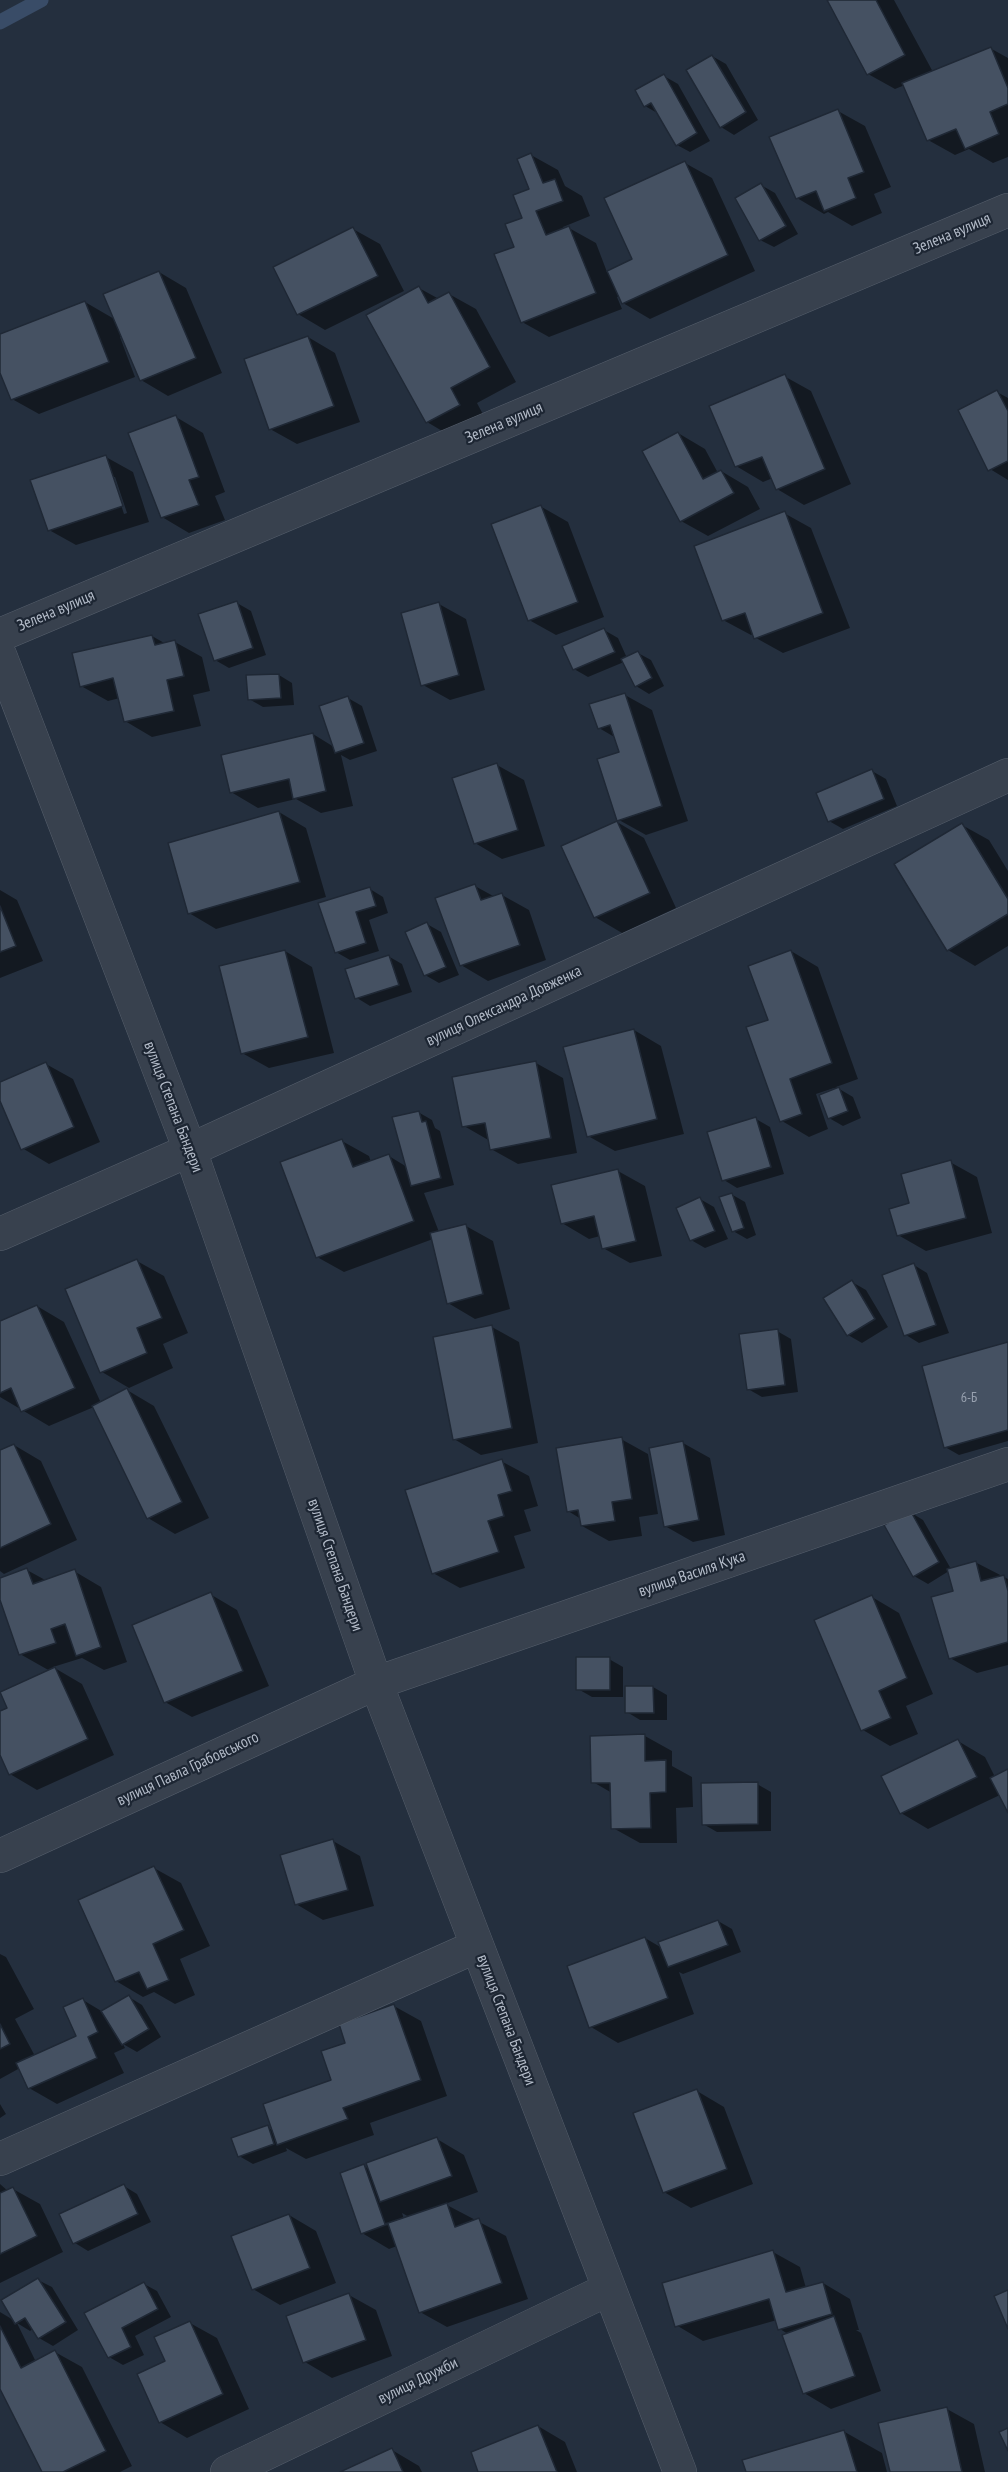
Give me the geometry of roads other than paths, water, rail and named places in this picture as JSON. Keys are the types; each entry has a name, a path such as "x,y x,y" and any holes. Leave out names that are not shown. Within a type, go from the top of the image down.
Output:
{"street":[{"name":"Зелена вулиця","path":"0,635 1008,210"},
{"name":"вулиця Степана Бандери","path":"0,655 190,1150 376,1683 680,2472"},
{"name":"вулиця Олександра Довженка","path":"0,1234 190,1150 1008,776"},
{"name":"вулиця Василя Кука","path":"376,1683 1008,1464"},
{"name":"вулиця Павла Грабовського","path":"0,1856 376,1683"},
{"path":"0,2159 477,1946"},
{"name":"вулиця Дружби","path":"227,2472 609,2289"}],"waterway":[{"path":"0,22 41,0"}]}
